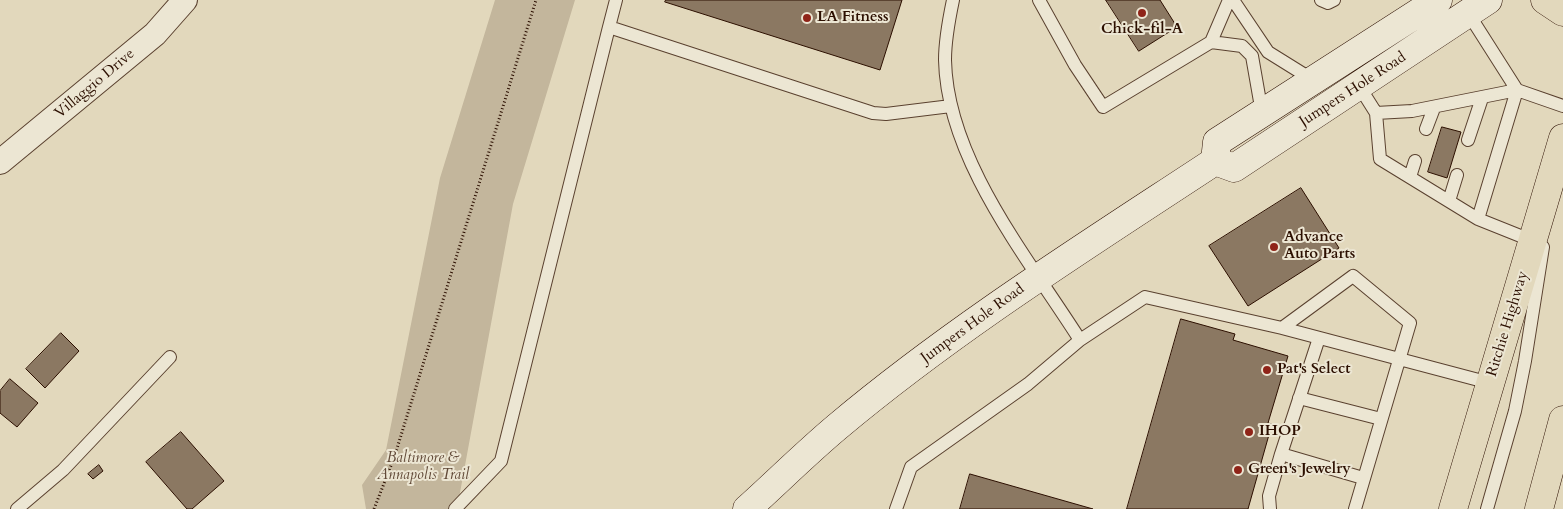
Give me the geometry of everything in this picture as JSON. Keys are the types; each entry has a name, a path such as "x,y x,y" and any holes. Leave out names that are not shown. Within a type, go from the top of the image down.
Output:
{"main road":[{"name":"Jumpers Hole Road","path":"1215,161 1217,142 1438,0"},
{"path":"1545,0 1563,12"},
{"name":"Jumpers Hole Road","path":"1215,161 1234,168 1478,6"},
{"name":"Ritchie Highway","path":"1453,509 1563,138"},
{"name":"Jumpers Hole Road","path":"747,509 836,428 929,355 1040,277 1215,161"},
{"path":"1539,509 1563,424"}],"street":[{"name":"Villaggio Drive","path":"0,162 156,34 185,0"}],"lane":[{"path":"454,509 501,461 616,0"},
{"path":"953,0 945,58 951,106 959,135 976,175 1080,340"},
{"path":"1039,0 1075,65 1103,107 1211,42 1231,0 1268,52 1313,80"},
{"path":"1321,0 1328,3 1334,0"},
{"path":"1478,6 1517,90 1478,219"},
{"path":"609,27 867,111 886,114 951,106"},
{"path":"1211,42 1242,46 1252,56 1262,113"},
{"path":"1359,86 1376,113 1380,159 1478,219 1533,241"},
{"path":"1376,113 1434,108 1517,90 1563,106"},
{"path":"1468,140 1482,98"},
{"path":"1426,129 1434,108"},
{"path":"1410,177 1415,161"},
{"path":"1487,509 1515,411 1524,370 1554,170"},
{"path":"1449,201 1457,175"},
{"path":"1282,328 1353,276 1410,323 1354,509"},
{"path":"896,509 911,467 1028,384 1080,340 1145,298 1282,328 1490,383"},
{"path":"1270,509 1269,496 1281,454 1319,338"},
{"path":"17,509 63,470 170,357"},
{"path":"1300,398 1381,420"},
{"path":"1281,454 1363,478"}],"path":[{"path":"374,509 394,458 536,0"}],"green space":[{"name":"Baltimore & Annapolis Trail","path":"495,0 575,0 513,204 457,509 366,509 362,485 386,450 440,178"}],"building":[{"name":"LA Fitness","path":"666,0 902,0 880,70 665,2"},
{"name":"Chick-fil-A","path":"1106,0 1160,0 1177,27 1139,51"},
{"path":"1442,127 1461,132 1447,178 1428,172"},
{"name":"Advance Auto Parts","path":"1301,188 1339,248 1248,306 1209,246"},
{"path":"1181,319 1235,334 1233,340 1288,356 1268,423 1272,424 1248,509 1127,509"},
{"path":"61,333 79,351 45,388 26,369"},
{"path":"10,379 38,403 17,427 0,413 0,391"},
{"path":"181,432 224,481 192,509 187,509 146,462"},
{"path":"99,465 103,471 93,479 88,474"},
{"path":"970,474 1093,509 960,509"}],"place":[{"name":"Chick-fil-A","path":"1142,13"},
{"name":"LA Fitness","path":"807,18"},
{"name":"Advance Auto Parts","path":"1274,247"},
{"name":"Pat's Select","path":"1267,370"},
{"name":"IHOP","path":"1249,432"},
{"name":"Green's Jewelry","path":"1238,470"}]}
